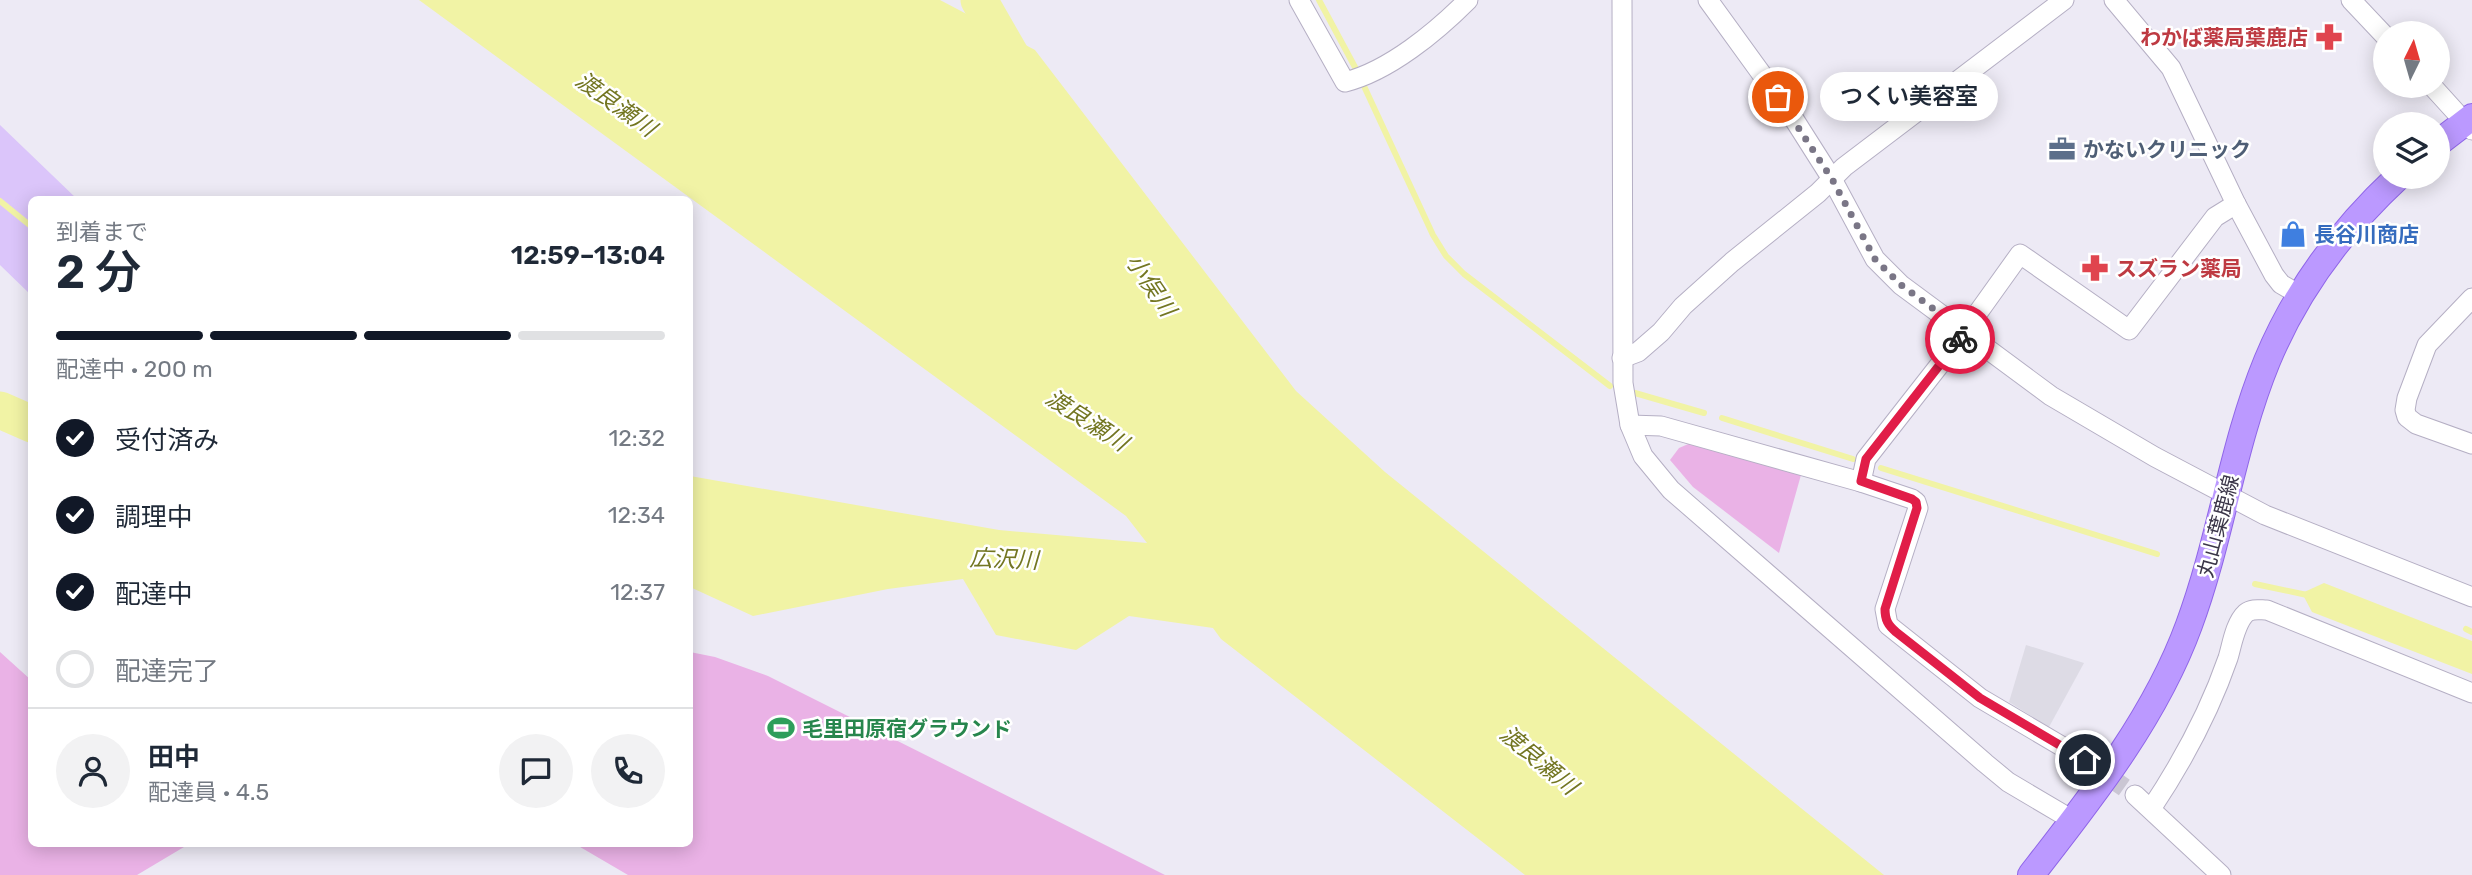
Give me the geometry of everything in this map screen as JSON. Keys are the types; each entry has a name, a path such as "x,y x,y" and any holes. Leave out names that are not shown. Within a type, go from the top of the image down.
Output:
{"main road":[{"path":"2450,136 2470,123"},
{"name":"丸山葉鹿線","path":"2031,875 2074,821 2151,706 2189,625 2266,363 2300,295 2341,236 2386,189"}],"street":[{"path":"1299,0 1345,82 1365,77 1378,70 1445,23 1468,0"},
{"path":"1622,0 1623,383 1630,425 1643,456 1671,490 2000,776 2074,821"},
{"path":"1708,0 1792,116 1832,179 1875,259 1901,285 2051,396 2155,457 2265,515 2472,597"},
{"path":"1622,358 1639,352 1713,280 1818,193 1844,167 2064,0"},
{"path":"2114,0 2171,68 2236,204 2274,275 2281,284 2300,295"},
{"path":"2351,0 2373,23"},
{"path":"2444,98 2470,123"},
{"path":"1861,481 1866,459 1965,332 2020,254 2129,330 2216,217 2236,204"},
{"path":"2472,298 2427,345 2405,410 2407,417 2416,424 2472,444"},
{"path":"1630,425 1661,426 1861,481 1912,499 1917,508 1885,609 1888,625 1980,698 2085,760"},
{"path":"2151,809 2201,727 2239,623 2246,613 2253,610 2267,610 2472,693"},
{"path":"2135,795 2221,875"}],"shaded area":[{"path":"1693,442 1801,475 1779,553 1693,487 1670,460 1679,448"},
{"path":"2026,645 2084,663 2049,727 2009,702"},
{"path":"0,652 28,677 28,847 184,847 137,875 0,875"},
{"name":"毛里田原宿グラウンド","path":"693,653 715,657 768,676 1165,875 628,875 580,847 693,847"}],"sand":[{"path":"0,125 74,196 28,196 28,292 0,265"}],"water":[{"name":"渡良瀬川","path":"419,0 940,0 1035,50 1296,391 1385,472 1884,875 1525,875 1221,639 1213,628 1129,616 1076,650 996,635 963,579 888,589 753,616 693,588 693,477 999,530 1147,543 1126,516 693,200 693,196 688,196"},
{"path":"2324,583 2472,641 2472,674 2312,612 2302,593"}],"waterway":[{"name":"小俣川","path":"979,0 1021,73"},
{"path":"1319,0 1356,69"},
{"path":"1363,84 1433,235 1446,256 1464,274 1610,386"},
{"path":"0,201 28,224"},
{"path":"1635,393 1704,413"},
{"name":"広沢川","path":"0,410 28,422"},
{"path":"1722,418 1853,459"},
{"path":"1881,468 2157,554"},
{"path":"2255,584 2307,595"},
{"path":"2466,629 2472,632"}],"tunnel":[{"path":"2085,760 2135,795"}],"way so far":[{"path":"1778,97 1832,179 1875,259 1901,285 1965,332 1960,339"}],"place":[{"name":"わかば薬局葉鹿店","path":"2329,37"},
{"name":"つくい美容室","path":"1778,97"},
{"name":"かないクリニック","path":"2062,149"},
{"name":"長谷川商店","path":"2293,234"},
{"name":"スズラン薬局","path":"2095,268"},
{"name":"毛里田原宿グラウンド","path":"781,728"}],"route":[{"path":"1960,339 1866,459 1861,481 1912,499 1917,508 1885,609 1885,618 1896,632 1980,698 2085,760"}]}
